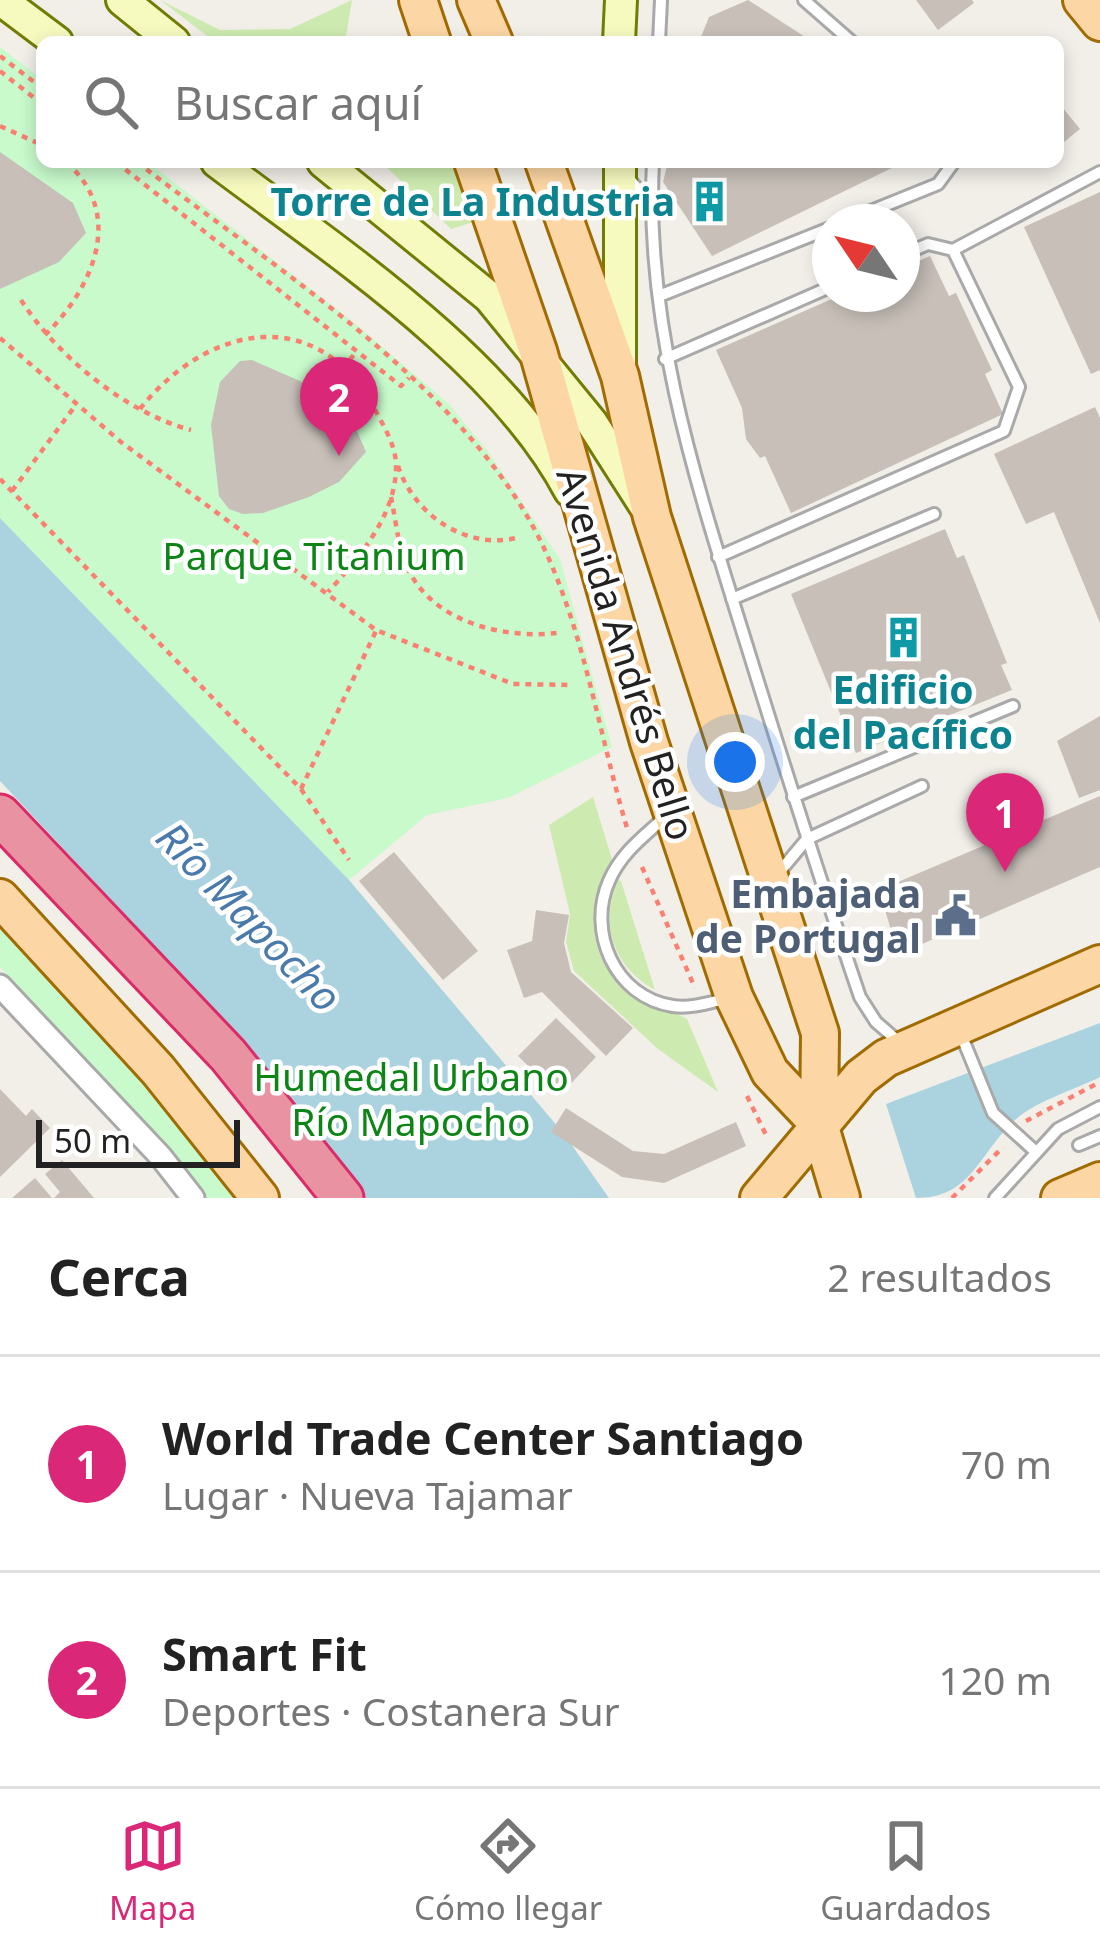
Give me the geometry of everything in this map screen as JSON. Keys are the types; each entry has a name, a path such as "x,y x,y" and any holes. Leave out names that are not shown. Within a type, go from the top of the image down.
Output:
{"highway":[{"path":"0,814 227,1055 343,1198"}],"main road":[{"path":"1,0 49,36"},
{"path":"122,0 167,36"},
{"path":"417,0 419,36"},
{"path":"417,0 430,36"},
{"path":"476,0 491,36"},
{"path":"620,36 621,0"},
{"path":"1082,0 1100,22"},
{"path":"225,168 385,288 446,344 556,466 583,520"},
{"path":"331,168 437,250 538,351 652,517"},
{"name":"Avenida Andrés Bello","path":"475,168 538,351 583,520 672,810 718,1000 770,1072 819,1124"},
{"name":"Avenida Andrés Bello","path":"546,168 620,376 652,517 820,1033 819,1124 841,1198"},
{"name":"Avenida Andrés Bello","path":"620,168 620,376"},
{"path":"0,898 158,1070 260,1198"},
{"path":"0,926 53,952"},
{"path":"769,1184 861,1077 907,1048 1100,964"},
{"path":"1060,1198 1100,1180"}],"street":[{"path":"0,986 161,1157 193,1198"}],"lane":[{"path":"659,36 661,0"},
{"path":"804,0 845,36"},
{"path":"622,168 650,205"},
{"path":"653,168 650,205 665,359 718,556 860,997 876,1022 907,1048"},
{"path":"889,204 938,184 950,168"},
{"path":"920,247 928,244 953,250 1100,172"},
{"path":"659,296 812,235"},
{"path":"718,556 1004,431 1019,387 953,250"},
{"path":"665,359 812,295"},
{"path":"731,599 934,514"},
{"path":"794,797 1013,706"},
{"path":"770,883 807,839 922,786"},
{"path":"672,810 632,846 605,892 604,948 617,972 644,995 677,1007 718,1000"},
{"path":"958,1027 993,1113 1036,1152"},
{"path":"995,1198 1058,1129 1100,1108"},
{"path":"1079,1144 1100,1136"}],"path":[{"path":"0,56 36,83"},
{"path":"0,71 36,99"},
{"path":"0,126 36,142"},
{"path":"45,335 88,282 99,229 91,191 71,168"},
{"path":"124,168 401,386 410,378"},
{"path":"145,168 410,378 470,439 536,532 558,584 632,846 718,1000"},
{"path":"21,300 45,335 140,410 191,430"},
{"path":"0,338 75,406 376,630 513,684 572,685"},
{"path":"140,410 185,363 246,338 296,341 341,369 370,402 407,489 442,525 493,541 520,537"},
{"path":"341,369 357,351"},
{"path":"12,490 75,406"},
{"path":"328,592 360,556 391,494 396,459"},
{"path":"0,479 301,789 350,860"},
{"path":"391,494 407,567 431,598 486,628 522,636 557,633"},
{"path":"301,789 376,630"},
{"path":"741,1083 769,1184"}],"green space":[{"path":"160,0 220,30 290,29 352,0 346,36 207,36"},
{"name":"Parque Titanium","path":"0,47 36,74 36,168 156,168 357,325 449,404 487,450 560,559 612,747 508,798 427,815 349,880 0,518"},
{"path":"387,168 458,168 477,221 451,229"},
{"path":"593,797 612,859 594,919 601,956 610,973 642,1002 687,1019 718,1092 658,1049 574,971 566,942 570,914 549,825"},
{"path":"618,880 655,990 629,969 614,943 610,913"},
{"path":"0,920 192,1136 237,1198 205,1198 0,967"}],"water":[{"name":"Humedal Urbano Río Mapocho","path":"0,518 349,880 564,1134 609,1198 366,1198 219,1015 0,781"},
{"path":"1100,1023 1100,1077 1024,1113 973,1172 950,1191 916,1198 886,1104"}],"building":[{"path":"748,0 804,36 701,36 709,17"},
{"path":"916,0 972,0 974,3 938,30"},
{"path":"1064,109 1080,129 1064,142"},
{"path":"0,152 73,203 86,233 59,262 0,289"},
{"path":"666,168 892,168 812,204 712,256 663,182"},
{"path":"1100,192 1100,370 1091,374 1024,227"},
{"path":"930,256 949,296 956,293 992,370 985,374 1003,414 791,513 765,456 760,458 746,439 742,408 716,350 812,308 812,312 920,312 920,260"},
{"path":"252,360 300,381 328,401 353,422 366,452 339,482 263,513 243,514 229,509 219,496 211,425 220,382 240,361"},
{"path":"1095,407 1100,418 1100,623 1054,512 1026,524 994,454"},
{"name":"Edificio del Pacífico","path":"945,529 957,558 964,555 1007,663 1001,665 1012,690 856,753 791,594"},
{"path":"1100,716 1100,790 1079,798 1057,741"},
{"path":"1100,796 1100,867 906,951 891,930 879,890"},
{"path":"394,852 478,951 443,980 359,881"},
{"path":"536,910 569,915 564,943 571,972 633,1028 606,1056 542,992 524,998 507,950 532,941"},
{"path":"556,1018 596,1057 559,1096 518,1056"},
{"path":"0,1089 26,1116 32,1109 50,1128 0,1177"},
{"path":"566,1108 633,1151 664,1154 736,1122 746,1146 664,1183 622,1177 551,1132"},
{"path":"62,1160 94,1198 54,1198 60,1192 45,1174"},
{"path":"35,1178 52,1198 12,1198"}],"place":[{"name":"Torre de La Industria","path":"709,202"},
{"name":"Smart Fit","path":"339,456"},
{"name":"Edificio del Pacífico","path":"903,638"},
{"name":"World Trade Center Santiago","path":"1005,872"},
{"name":"Embajada de Portugal","path":"955,916"}],"water label":[{"name":"Río Mapocho","path":"249,917"}]}
